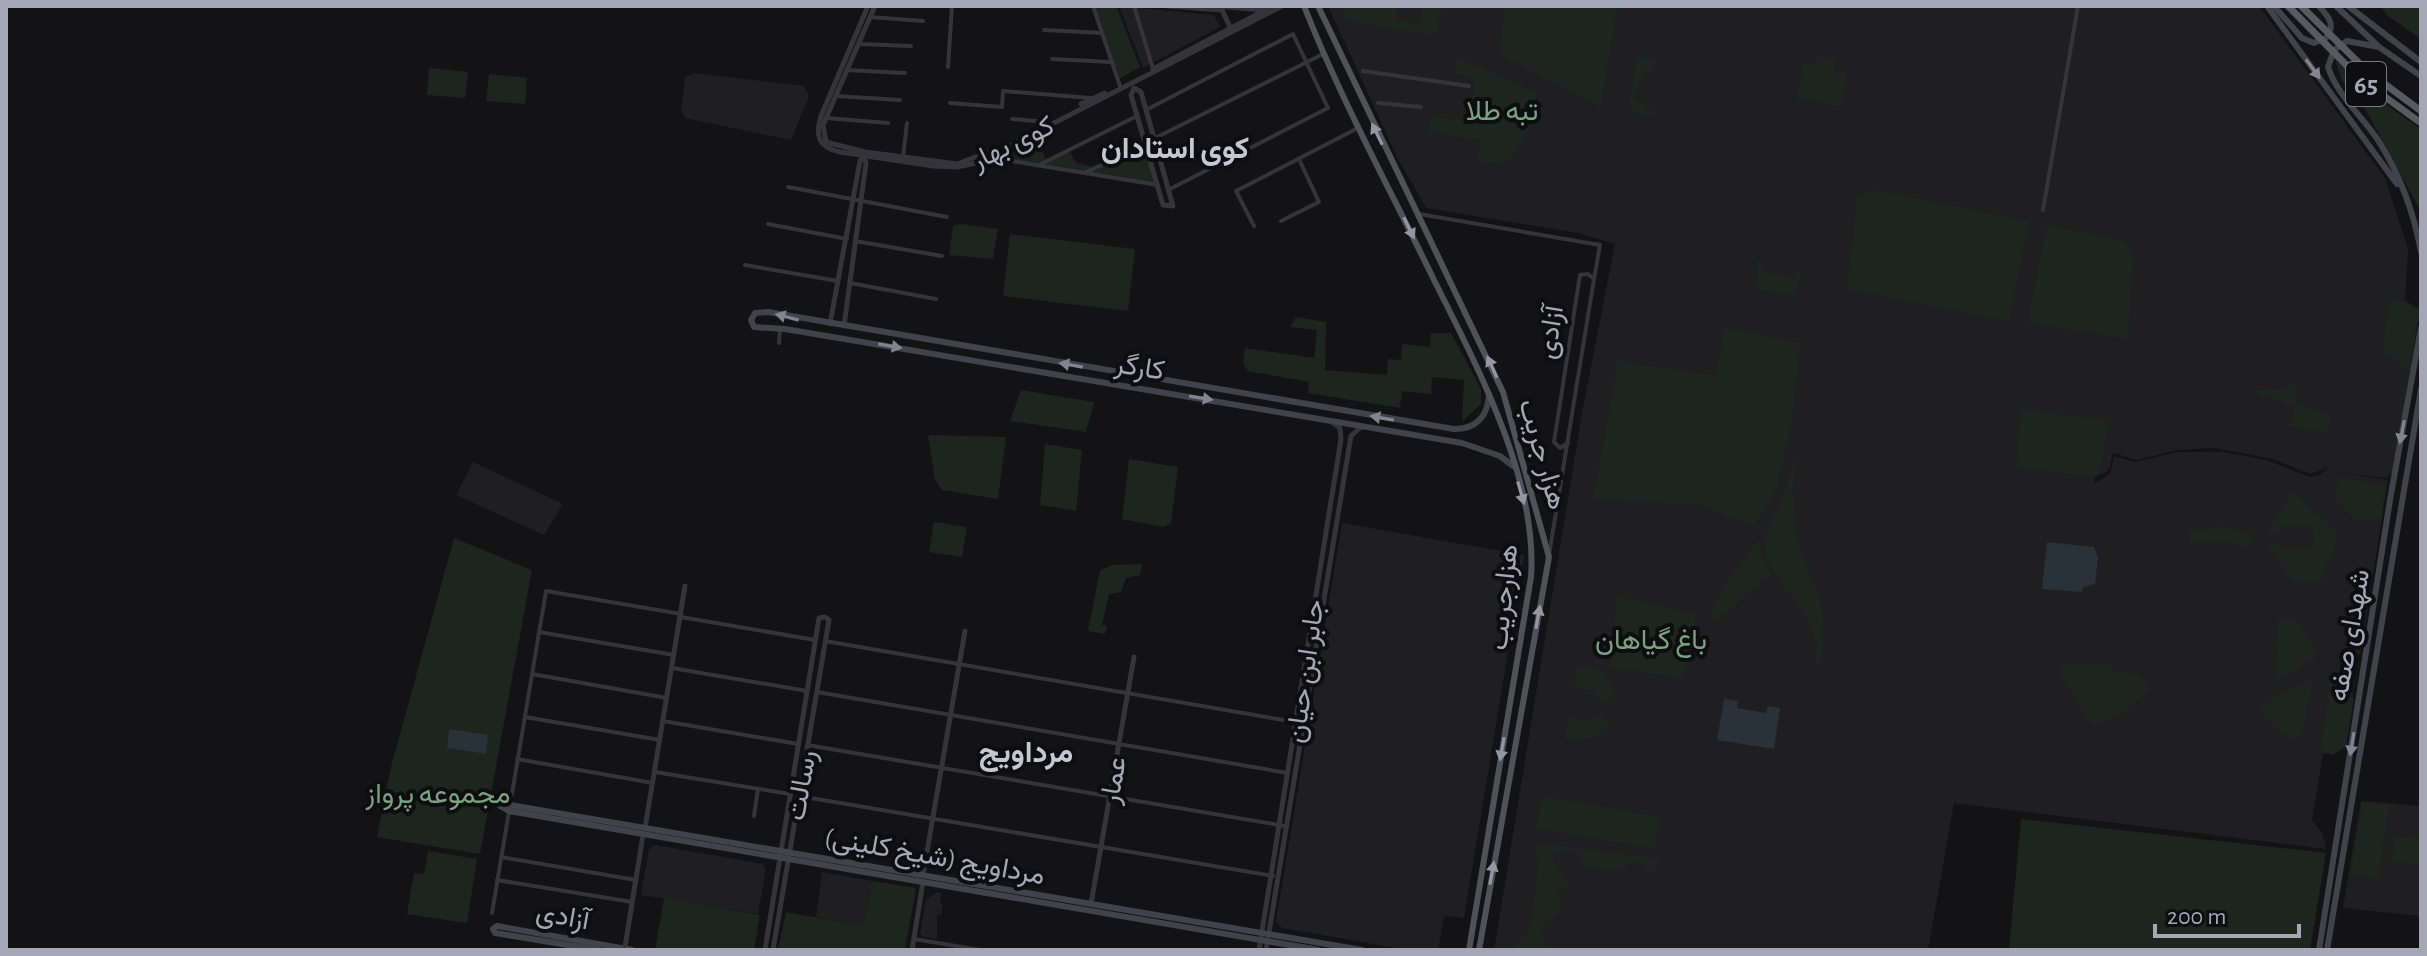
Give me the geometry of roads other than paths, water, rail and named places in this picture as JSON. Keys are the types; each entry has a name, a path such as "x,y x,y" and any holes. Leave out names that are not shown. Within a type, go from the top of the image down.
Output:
{"highway":[{"name":"65","path":"2288,6 2359,78 2421,123"},
{"name":"65","path":"2301,6 2366,70 2421,111"}],"main road":[{"name":"هزارجریب","path":"1304,6 1339,90 1489,390 1513,466 1533,546 1531,577 1469,950"},
{"name":"هزار جریب","path":"1318,6 1503,392 1549,557 1479,950"},
{"path":"2267,6 2404,194"},
{"path":"2274,6 2302,38 2314,43 2326,38 2331,27 2319,6"},
{"path":"2336,6 2379,47 2421,76"},
{"path":"2348,6 2421,62"},
{"path":"2379,47 2347,41 2334,50 2328,67 2337,87 2378,140 2404,194 2421,252"},
{"path":"1339,90 1353,84"},
{"name":"کارگر","path":"1489,390 1484,415 1472,427 1454,429 759,312 751,320 754,327 1405,432 1483,449 1513,466"},
{"name":"شهدای صفه","path":"2319,950 2391,494 2421,328"},
{"name":"شهدای صفه","path":"2327,950 2421,389"},
{"path":"1226,402 1255,404 1259,402 1257,397"},
{"path":"1277,411 1273,408 1274,403 1319,407"},
{"path":"1405,432 1407,422"},
{"path":"2394,477 2398,481 2405,479"},
{"path":"2391,494 2401,496"},
{"name":"مرداویج (شیخ کلینی)","path":"500,806 1265,937 1362,950"},
{"name":"مرداویج (شیخ کلینی)","path":"923,878 1091,904 1319,950"},
{"name":"آزادی","path":"598,950 496,930 626,949"}],"street":[{"name":"کوی بهار","path":"868,6 816,131 818,140 827,149 951,168 969,165 1095,99"},
{"path":"875,6 826,118 888,123"},
{"path":"948,67 952,6"},
{"path":"1093,6 1120,87"},
{"path":"1134,6 1154,70"},
{"path":"1167,6 1264,12"},
{"name":"کوی بهار","path":"903,160 957,164 1120,87 1273,6"},
{"name":"کوی بهار","path":"1264,12 1282,6"},
{"path":"2043,210 2078,6"},
{"path":"1218,7 1231,30"},
{"path":"870,17 923,21"},
{"path":"1044,30 1102,33"},
{"path":"1146,110 1293,34 1328,108 1170,189"},
{"path":"859,44 911,46"},
{"path":"1155,138 1323,54"},
{"path":"1052,59 1111,62"},
{"path":"847,70 905,73"},
{"path":"1363,71 1469,86"},
{"path":"1134,88 1141,92 1146,110 1175,202 1168,208 1163,205 1137,116 1131,92 1134,88"},
{"path":"950,103 1002,107 1003,91 1095,99"},
{"path":"836,96 900,100"},
{"path":"1378,103 1421,107"},
{"path":"1038,165 1137,116"},
{"name":"کوی بهار","path":"826,118 822,131 826,142 864,154"},
{"path":"1012,119 1047,122"},
{"path":"903,160 907,123"},
{"path":"1254,226 1236,191 1358,128"},
{"path":"1083,173 1146,145"},
{"path":"829,325 864,154"},
{"path":"845,327 864,154"},
{"path":"999,159 1158,185"},
{"path":"1281,221 1319,202 1299,159"},
{"path":"788,187 947,217"},
{"name":"آزادی","path":"1417,214 1600,245 1549,557"},
{"path":"768,224 847,239"},
{"path":"855,241 942,256"},
{"path":"745,265 936,299"},
{"name":"آزادی","path":"1568,443 1560,448 1554,442 1580,275 1588,274 1594,279"},
{"path":"779,343 780,329"},
{"path":"1325,418 1340,428 1341,439"},
{"path":"1341,439 1345,435 1350,439 1355,430 1367,426"},
{"name":"جابر ابن حیان","path":"1282,826 1341,439"},
{"name":"جابر ابن حیان","path":"1265,937 1350,439"},
{"path":"1321,559 1331,561"},
{"path":"626,949 685,586"},
{"path":"492,913 546,591 815,640"},
{"name":"رسالت","path":"765,950 784,855 799,796 829,620 819,618 790,794 784,855 773,950"},
{"path":"912,950 965,631"},
{"path":"539,632 674,655"},
{"path":"825,641 1300,723"},
{"name":"عمار","path":"1091,904 1134,657"},
{"path":"672,668 807,691"},
{"path":"532,674 667,698"},
{"path":"816,692 1288,773"},
{"path":"525,717 660,740"},
{"path":"663,721 798,744"},
{"path":"807,745 1282,826"},
{"path":"517,759 653,783"},
{"path":"654,772 790,794"},
{"path":"754,816 758,789"},
{"path":"799,796 1274,876"},
{"path":"501,857 636,880"},
{"path":"497,880 632,902"},
{"path":"1259,950 1265,937"},
{"path":"1265,937 1266,950"},
{"path":"914,939 980,950"},
{"path":"1044,950 1052,950"}],"district":[{"name":"کوی استادان","path":"1175,148"},
{"name":"مرداویج","path":"1026,752"}],"park label":[{"name":"تبه طلا","path":"1502,110"},
{"name":"باغ گیاهان","path":"1651,639"},
{"name":"مجموعه پرواز","path":"438,793"}]}
